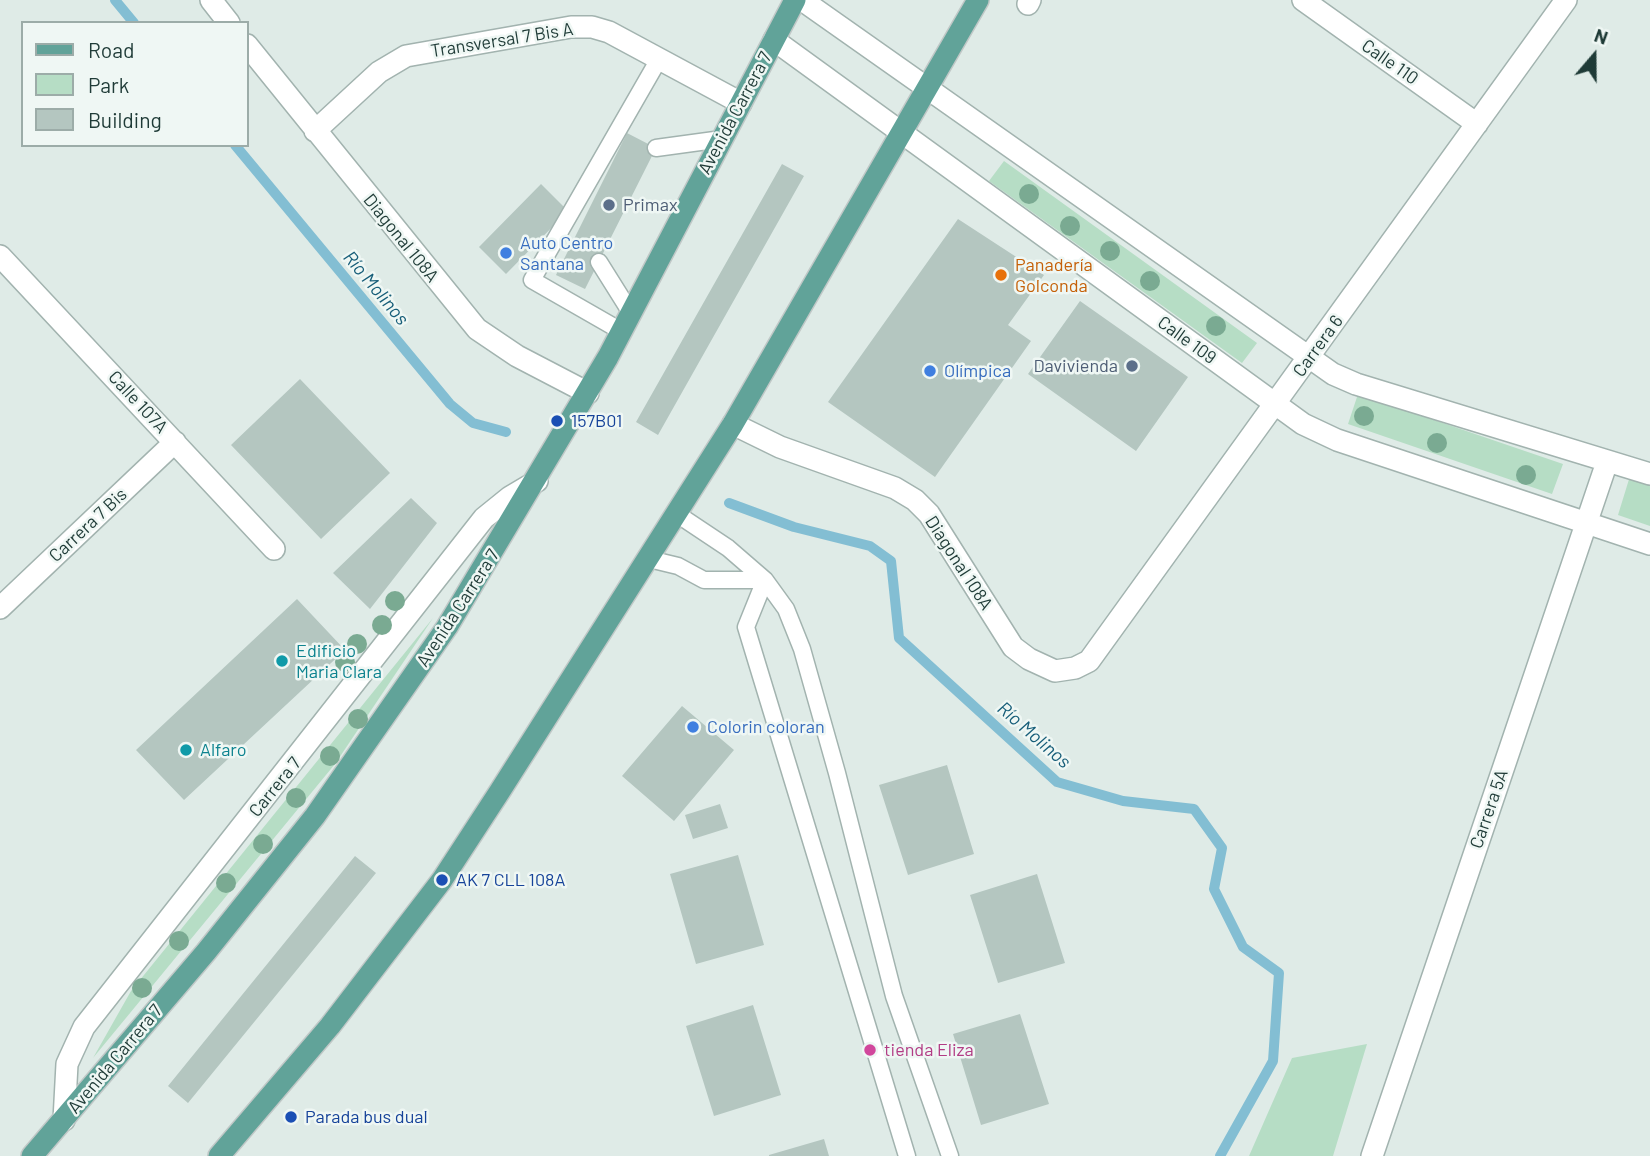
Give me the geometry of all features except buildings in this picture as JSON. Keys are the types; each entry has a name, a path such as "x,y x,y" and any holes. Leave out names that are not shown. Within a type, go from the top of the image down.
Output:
{"main road":[{"name":"Avenida Carrera 7","path":"32,1156 315,816 447,627 588,393 795,0"},
{"path":"219,1156 330,1026 442,880 733,424 978,0"}],"street":[{"path":"211,0 227,21"},
{"path":"802,0 1309,359 1356,384 1650,474"},
{"name":"Calle 110","path":"1303,0 1477,124"},
{"name":"Carrera 6","path":"1055,671 1075,668 1089,661 1566,0"},
{"name":"Transversal 7 Bis A","path":"315,131 379,72 407,57 571,27 592,27 741,103"},
{"name":"Calle 109","path":"774,40 1303,424 1337,440 1650,544"},
{"name":"Diagonal 108A","path":"248,46 477,329 528,362 588,393"},
{"name":"Calle 107A","path":"0,256 274,549"},
{"name":"Diagonal 108A","path":"733,424 780,447 895,488 915,500 929,514 1013,647 1029,659 1055,671"},
{"name":"Carrera 7 Bis","path":"0,608 175,442"},
{"name":"Carrera 5A","path":"1372,1156 1607,462"},
{"name":"Carrera 7","path":"64,1120 67,1064 84,1027 484,519 510,497 537,481"}],"lane":[{"path":"626,322 532,280 659,59"},
{"path":"656,148 722,139"},
{"path":"599,261 626,322"},
{"path":"677,514 728,548 765,580 786,609 802,649 838,773 894,996 950,1156"},
{"path":"649,559 678,566 704,580 765,580"},
{"path":"765,580 746,627 907,1156"}],"green space":[{"path":"1004,161 1257,343 1242,363 989,181"},
{"path":"1358,394 1563,464 1552,494 1348,424"},
{"path":"1630,476 1650,482 1650,526 1618,515"},
{"path":"433,618 335,764 93,1058 131,991"},
{"path":"1367,1044 1333,1156 1249,1156 1292,1058"}],"waterway":[{"name":"Río Molinos","path":"115,0 132,21"},
{"name":"Río Molinos","path":"237,147 450,404 473,423 506,432"},
{"name":"Río Molinos","path":"729,503 794,527 870,546 891,561 899,638 1057,782 1123,801 1194,809 1222,848 1214,889 1243,947 1279,973 1273,1061 1220,1156"}],"place":[{"name":"Primax","path":"609,205"},
{"name":"Auto Centro Santana","path":"506,253"},
{"name":"Panadería Golconda","path":"1001,275"},
{"name":"Davivienda","path":"1132,366"},
{"name":"Olímpica","path":"930,371"},
{"name":"157B01","path":"557,421"},
{"name":"Edificio Maria Clara","path":"282,661"},
{"name":"Colorin coloran","path":"693,727"},
{"name":"Alfaro","path":"186,750"},
{"name":"AK 7 CLL 108A","path":"442,880"},
{"name":"tienda Eliza","path":"870,1050"},
{"name":"Parada bus dual","path":"291,1117"}]}
